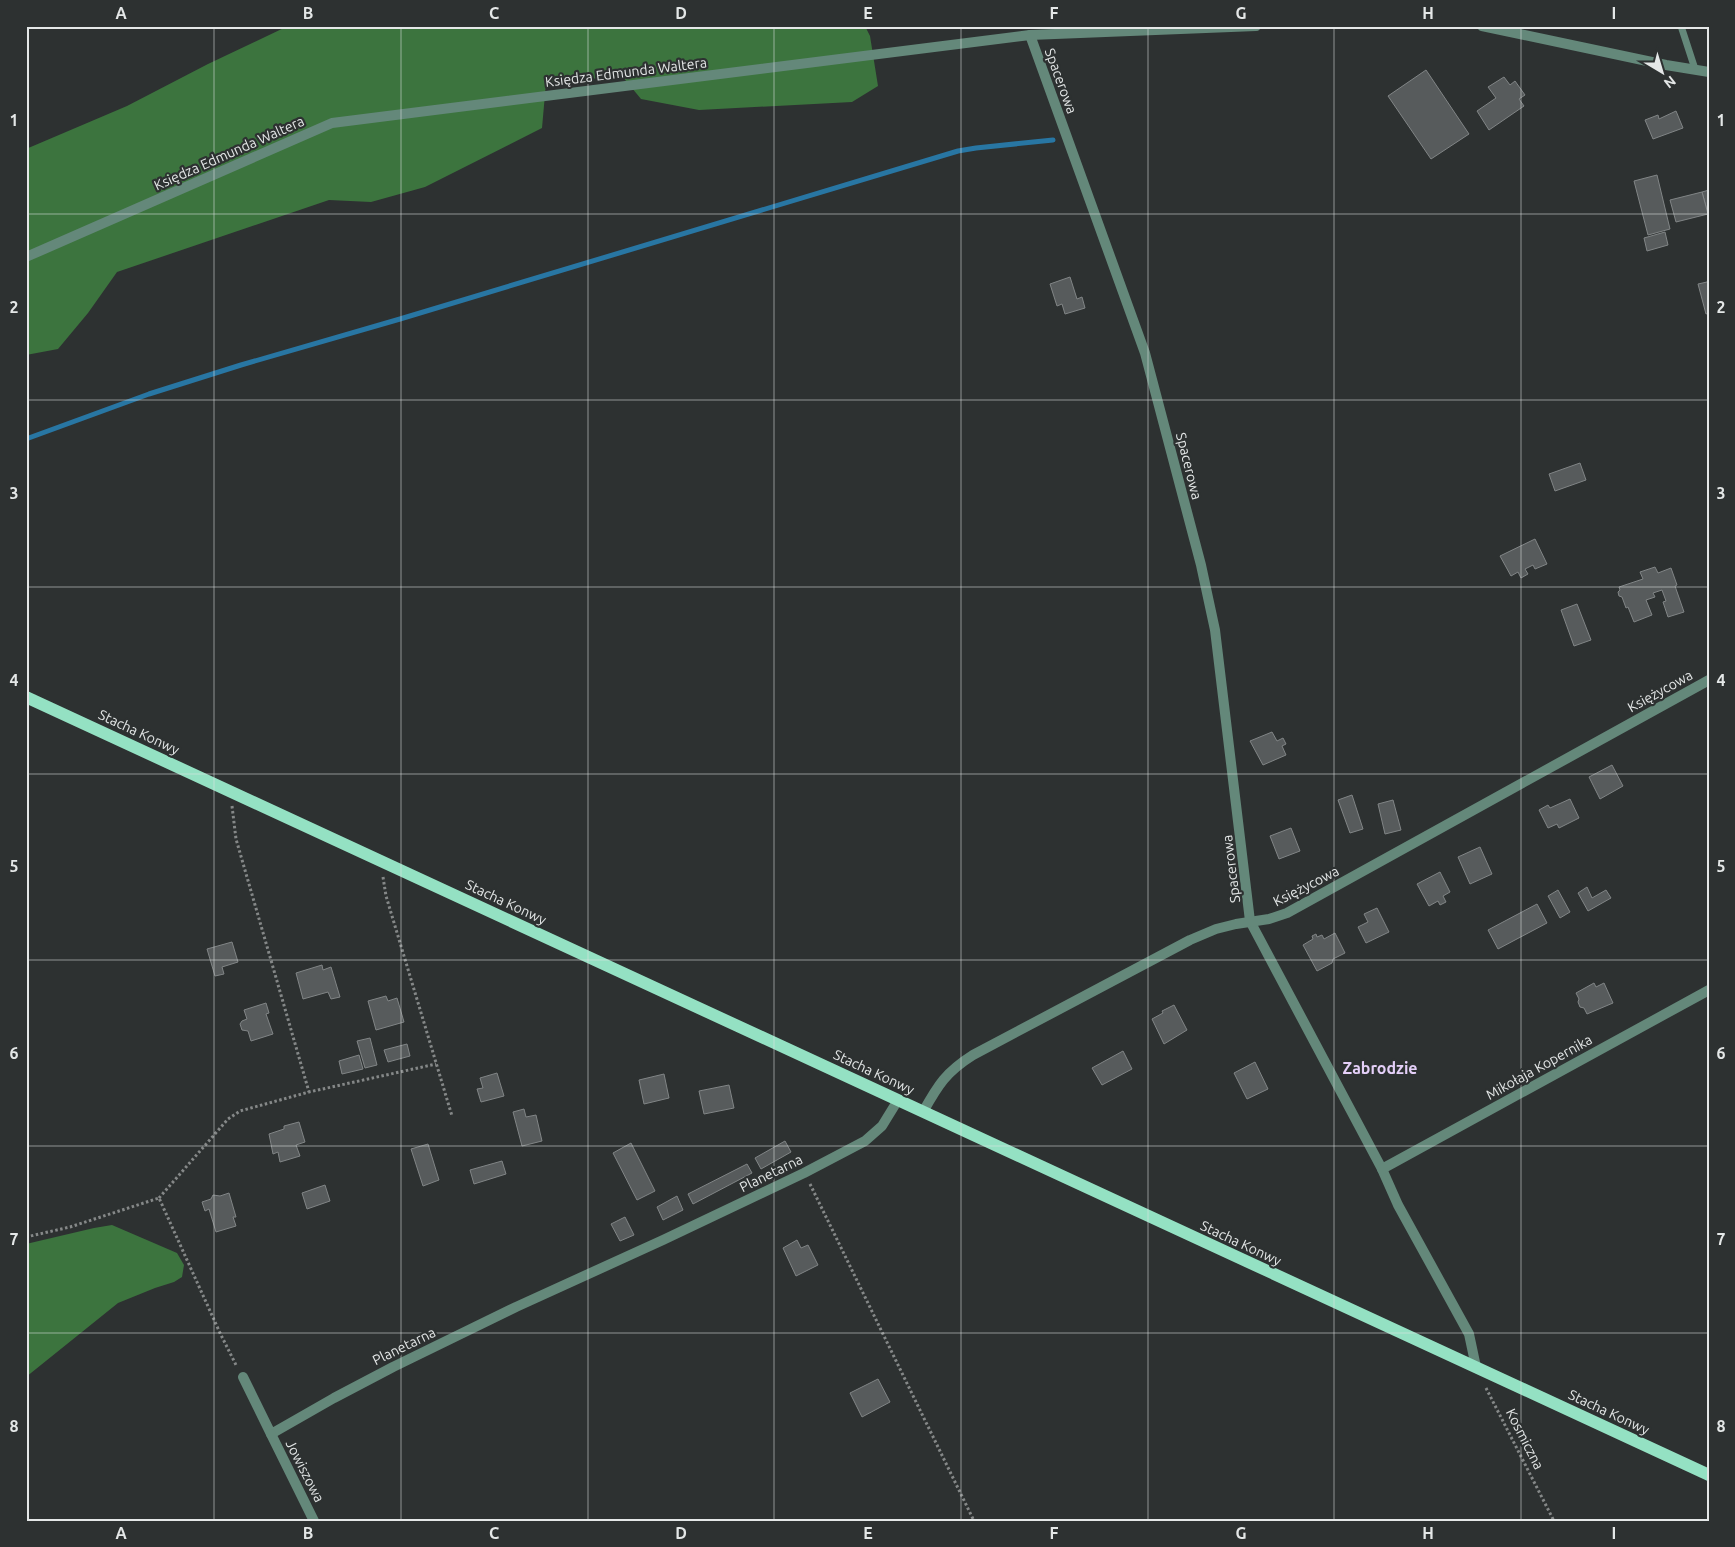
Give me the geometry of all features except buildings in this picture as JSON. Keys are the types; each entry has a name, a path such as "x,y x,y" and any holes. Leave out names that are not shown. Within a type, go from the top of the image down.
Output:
{"main road":[{"name":"Stacha Konwy","path":"26,697 1709,1475"}],"street":[{"name":"Księdza Edmunda Waltera","path":"26,257 332,123 1030,34 1256,26"},
{"path":"1482,26 1709,72"},
{"name":"Spacerowa","path":"1030,34 1145,353 1201,565 1215,630 1250,921"},
{"name":"Księżycowa","path":"923,1112 935,1091 951,1070 973,1055 1190,940 1216,929 1250,921 1269,919 1294,909 1709,680"},
{"path":"1250,921 1382,1169 1398,1205 1469,1334 1476,1368"},
{"name":"Mikołaja Kopernika","path":"1382,1169 1709,990"},
{"name":"Planetarna","path":"271,1434 393,1367 804,1173 865,1141 882,1126 898,1100"},
{"path":"243,1377 271,1434"},
{"name":"Jowiszowa","path":"271,1434 314,1521"}],"lane":[{"path":"1681,26 1695,69"}],"path":[{"path":"230,791 236,839 309,1092"},
{"path":"383,862 386,896 452,1116"},
{"path":"26,1237 70,1227 159,1198 234,1114 240,1111 309,1092 436,1064"},
{"path":"804,1173 974,1521"},
{"path":"159,1198 220,1333 243,1377"},
{"name":"Kosmiczna","path":"1476,1368 1554,1521"}],"green space":[{"path":"288,26 865,26 870,36 878,86 852,102 699,110 641,99 622,76 546,83 542,128 425,187 371,202 329,200 117,272 88,313 58,349 26,355 26,149 127,106 208,64"},
{"path":"112,1225 177,1253 184,1265 182,1277 174,1282 118,1303 26,1377 26,1244"}],"waterway":[{"path":"26,439 149,394 241,365 958,151 1053,140"}],"district":[{"name":"Zabrodzie","path":"1380,1068"}]}
